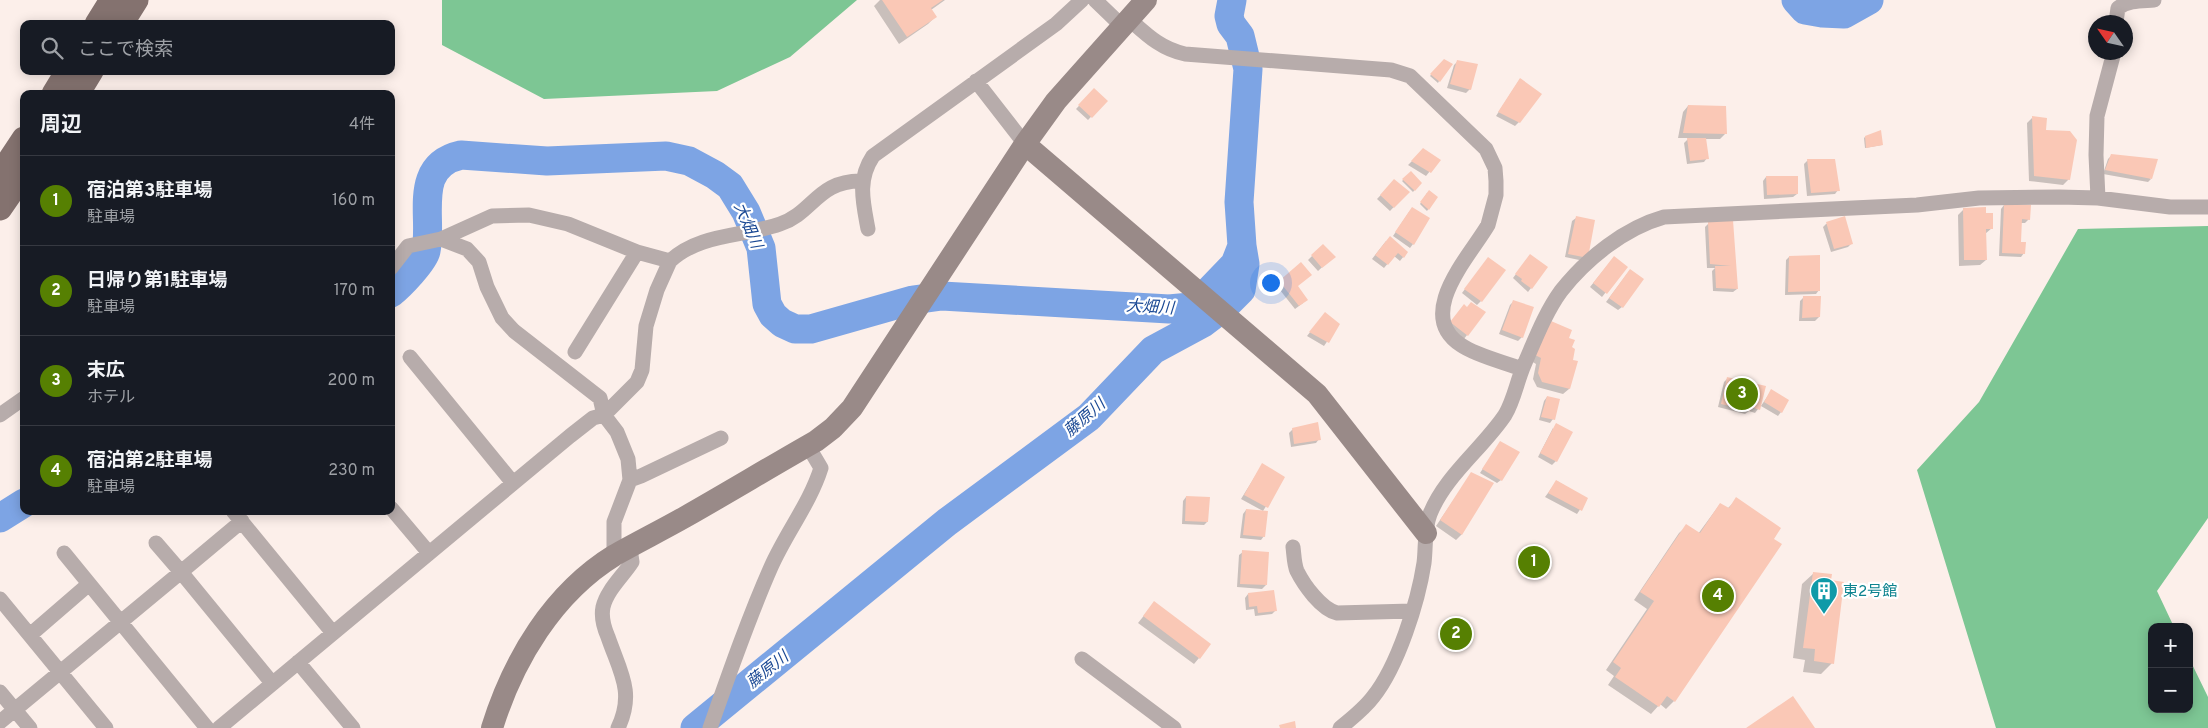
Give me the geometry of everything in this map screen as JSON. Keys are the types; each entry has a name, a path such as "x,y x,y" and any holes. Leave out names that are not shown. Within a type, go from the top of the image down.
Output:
{"main road":[{"path":"100,20 112,0"},
{"path":"124,20 136,0"},
{"path":"56,90 66,75"},
{"path":"79,90 89,75"},
{"path":"0,174 20,145"},
{"path":"0,208 20,179"}],"street":[{"path":"868,229 862,181 866,167 874,156 1056,24 1082,0"},
{"path":"1095,0 1157,44 1171,50 1222,58 1259,59 1391,70 1410,76 1486,149 1495,168 1496,195 1492,214 1488,225 1447,290 1442,314 1444,326 1461,345 1522,369"},
{"path":"492,728 510,677 552,611 578,583 622,552 808,446 833,428 852,408 1025,144 1056,101 1146,0"},
{"path":"2117,15 2118,8 2123,4 2132,1 2154,0"},
{"path":"2098,198 2096,145 2098,116 2112,60"},
{"path":"976,81 1025,144 1317,394 1426,533"},
{"path":"219,728 513,483 593,418 604,415 637,382 642,370 646,326 657,290 670,261 680,252 695,244 726,235 782,224 797,215 837,184 850,180 862,181"},
{"path":"1340,728 1373,698 1396,656 1412,612 1424,564 1426,533 1430,515 1442,494 1454,477 1490,437 1506,412 1522,369 1544,320 1561,291 1605,249 1626,233 1650,221 1664,217 1917,205 1979,198 2098,198 2170,207 2208,207"},
{"path":"395,263 408,246 439,240 492,216 521,215 550,218 637,252 670,261"},
{"path":"439,240 467,249 479,262 487,287 502,318 534,348 600,398 604,415 617,432 628,459 630,480 614,522 622,552 632,562 607,596 602,609 604,626 625,685 627,701 625,713 618,728"},
{"path":"575,352 637,252"},
{"path":"410,357 513,483"},
{"path":"0,415 20,401"},
{"path":"630,480 720,438"},
{"path":"710,728 730,670 771,567 815,487 821,468 808,446"},
{"path":"395,513 429,553"},
{"path":"0,722 181,572 237,516 333,633"},
{"path":"156,542 272,683"},
{"path":"1293,547 1296,570 1322,606 1329,611 1412,612"},
{"path":"64,553 207,728"},
{"path":"30,635 89,584"},
{"path":"0,599 106,728"},
{"path":"1082,659 1174,728"},
{"path":"298,662 353,728"},
{"path":"0,692 30,728"}],"green space":[{"path":"442,0 857,0 790,57 717,91 544,99 442,45"},
{"path":"2208,226 2208,518 2157,591 2172,623 2148,623 2148,713 2193,713 2193,666 2208,697 2208,728 1996,728 1917,470 1979,402 2078,229"}],"building":[{"path":"882,0 943,0 931,8 937,17 907,37"},
{"path":"1444,59 1453,64 1440,82 1430,74"},
{"path":"1457,60 1478,64 1471,90 1450,84"},
{"path":"1520,78 1542,94 1520,123 1498,112"},
{"path":"1094,88 1108,101 1092,118 1078,105"},
{"path":"1688,105 1726,106 1727,134 1683,133"},
{"path":"2032,116 2047,118 2046,130 2070,131 2077,140 2070,180 2034,176"},
{"path":"1881,130 1883,145 1866,148 1865,136"},
{"path":"1687,138 1706,138 1709,159 1690,161"},
{"path":"1423,148 1441,160 1431,173 1411,161"},
{"path":"2111,154 2158,159 2152,179 2105,170"},
{"path":"1807,159 1835,159 1840,191 1811,193"},
{"path":"1411,171 1422,183 1415,191 1402,179"},
{"path":"1766,176 1798,176 1798,194 1767,195"},
{"path":"1394,179 1410,192 1394,208 1380,195"},
{"path":"1429,190 1438,197 1429,210 1420,202"},
{"path":"2004,204 2031,205 2030,220 2022,219 2021,242 2026,242 2025,254 2002,253"},
{"path":"1412,207 1430,218 1414,245 1395,232"},
{"path":"1986,207 1986,213 1993,213 1993,229 1986,229 1987,260 1964,260 1963,208"},
{"path":"1576,216 1595,220 1588,258 1568,254"},
{"path":"1845,216 1853,244 1834,249 1826,222"},
{"path":"1733,220 1738,289 1716,288 1715,266 1731,266 1710,264 1708,222"},
{"path":"1390,236 1408,252 1404,258 1398,253 1388,265 1375,255"},
{"path":"1323,244 1336,257 1322,268 1311,255"},
{"path":"1530,254 1548,267 1532,289 1515,274"},
{"path":"1820,255 1820,291 1788,292 1789,256"},
{"path":"1614,256 1628,267 1607,294 1593,283"},
{"path":"1488,257 1506,270 1482,302 1464,289"},
{"path":"1301,262 1312,275 1298,286 1308,300 1299,306 1279,281"},
{"path":"1630,269 1644,279 1623,308 1609,298"},
{"path":"1803,296 1821,296 1820,317 1802,318"},
{"path":"1513,300 1534,307 1523,338 1502,330"},
{"path":"1471,302 1486,312 1468,336 1450,322 1464,304 1467,307"},
{"path":"1325,312 1340,324 1329,343 1309,332"},
{"path":"1551,321 1572,330 1569,338 1575,340 1572,347 1575,349 1573,360 1578,361 1570,389 1542,382 1538,373 1541,358 1535,355"},
{"path":"1727,377 1766,386 1760,410 1751,407 1750,411 1721,404"},
{"path":"1771,389 1789,400 1782,413 1764,402"},
{"path":"1547,396 1560,399 1555,420 1541,417"},
{"path":"1318,422 1321,440 1294,444 1292,428"},
{"path":"1556,423 1573,432 1557,462 1540,453"},
{"path":"1500,441 1520,452 1502,481 1482,469"},
{"path":"1262,463 1285,477 1268,508 1244,495"},
{"path":"1471,472 1494,483 1462,535 1440,520"},
{"path":"1556,480 1588,498 1582,511 1548,493"},
{"path":"1186,496 1210,497 1208,522 1185,521"},
{"path":"1736,497 1781,528 1774,539 1782,544 1675,702 1667,696 1659,707 1615,677 1621,668 1613,662 1654,601 1640,592 1686,524 1700,533 1720,503 1729,508"},
{"path":"1246,509 1268,511 1265,537 1243,535"},
{"path":"1242,550 1269,552 1267,585 1240,584"},
{"name":"東2号館","path":"1813,572 1832,574 1831,580 1844,582 1834,664 1814,661 1815,649 1803,648"},
{"path":"1274,590 1277,611 1258,613 1257,606 1249,607 1248,593"},
{"path":"1154,601 1211,644 1200,659 1143,616"},
{"path":"1793,696 1815,728 1746,728"},
{"path":"1295,721 1296,728 1280,728 1279,725"}],"waterway":[{"name":"藤原川","path":"695,728 947,522 1089,417 1153,350 1203,323 1224,307 1241,290 1245,264 1239,202 1248,69 1240,36 1231,24 1229,16 1232,0"},
{"name":"藤原川","path":"1796,0 1805,10 1844,14 1869,0"},
{"name":"大畑川","path":"395,289 416,267 426,251 430,181 436,170 446,161 461,155 547,161 666,156 689,161 715,175 730,186 746,212 761,248 767,304 773,315 782,323 795,329 811,329 913,300 942,296 1169,309 1201,306 1208,292 1235,264 1242,246"},
{"name":"大畑川","path":"0,518 20,506"}],"place":[{"name":"末広","path":"1742,394"},
{"name":"宿泊第3駐車場","path":"1534,562"},
{"name":"宿泊第2駐車場","path":"1718,596"},
{"name":"東2号館","path":"1824,615"},
{"name":"日帰り第1駐車場","path":"1456,634"}]}
